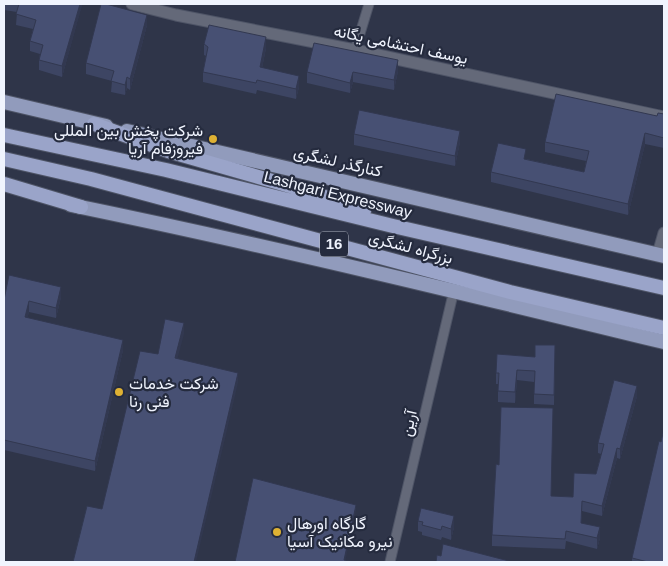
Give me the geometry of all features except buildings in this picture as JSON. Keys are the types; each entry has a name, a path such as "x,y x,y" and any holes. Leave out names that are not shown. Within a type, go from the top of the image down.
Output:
{"highway":[{"path":"94,124 168,151 311,192 356,208 393,226"},
{"name":"Lashgari Expressway","path":"4,135 166,170 393,226 664,288"},
{"name":"بزرگراه لشگری","path":"4,159 91,179 510,292 664,328"},
{"path":"4,184 81,207"}],"main road":[{"name":"کنارگذر لشگری","path":"4,102 661,255"},
{"path":"4,191 249,243 454,290 664,342"}],"street":[{"name":"یوسف احتشامی یگانه","path":"132,4 176,15 355,50 664,117"},
{"path":"355,50 369,4"},
{"path":"661,255 664,234"},
{"name":"آرین","path":"390,562 454,290"}],"place":[{"name":"شرکت پخش بین المللی فیروزفام آریا","path":"213,139"},
{"name":"شرکت خدمات فنی رنا","path":"119,392"},
{"name":"گارگاه اورهال نیرو مکانیک آسیا","path":"277,532"}]}
